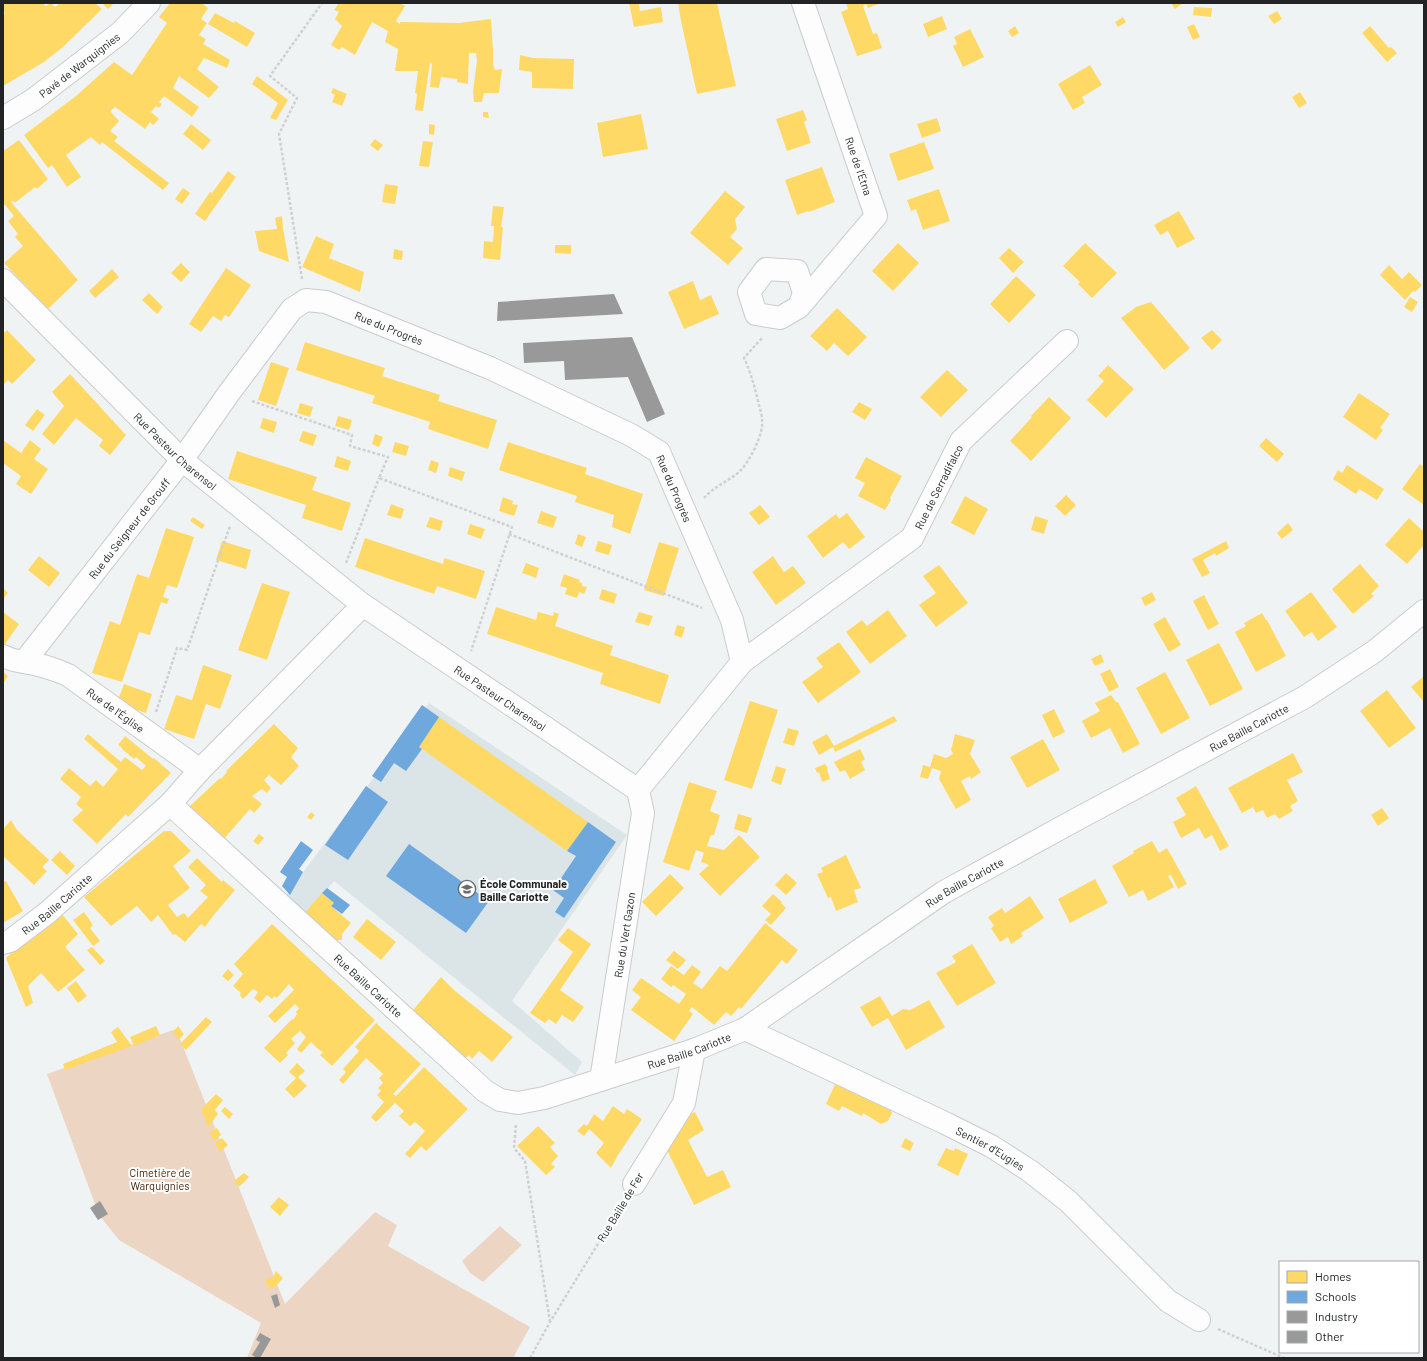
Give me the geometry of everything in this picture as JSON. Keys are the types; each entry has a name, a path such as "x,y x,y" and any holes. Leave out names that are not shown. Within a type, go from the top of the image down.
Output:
{"street":[{"name":"Pavé de Warquignies","path":"3,118 33,100 120,33 149,3"},
{"name":"Rue de l'Etna","path":"780,318 799,307 876,216 803,3"},
{"path":"780,318 756,314 749,292 766,269 797,272 804,293 799,307"},
{"name":"Rue Pasteur Charensol","path":"3,280 182,460 363,605 638,790"},
{"name":"Rue du Seigneur de Grouff","path":"24,662 182,460 228,393 292,309 306,300"},
{"name":"Rue du Progrès","path":"306,300 326,302 490,368 631,435 659,452 732,620 742,662"},
{"name":"Rue de Serradifalco","path":"742,662 912,538 960,441 1068,341"},
{"path":"170,804 200,770 363,605"},
{"name":"Rue Baille Cariotte","path":"3,944 10,941 47,913 170,804 485,1091 500,1100 518,1102 544,1098 694,1050 745,1029 944,892 1305,697 1375,651 1424,611"},
{"name":"Rue de l'Église","path":"3,656 13,661 52,668 68,675 200,770"},
{"path":"638,790 742,662"},
{"name":"Rue du Vert Gazon","path":"601,1080 643,813 638,790"},
{"name":"Sentier d'Eugies","path":"745,1029 945,1123 990,1146 1030,1170 1068,1201 1168,1301 1199,1320"},
{"name":"Rue Baille de Fer","path":"634,1184 684,1103 694,1050"}],"path":[{"path":"306,300 279,134 298,98 270,76 322,3"},
{"path":"688,519 708,493 730,479 740,470 751,454 759,436 763,421 750,372 744,358 780,318"},
{"path":"228,393 352,435 350,446 388,457 338,585"},
{"path":"379,478 512,527 464,672"},
{"path":"149,733 177,648 188,650 237,504"},
{"path":"509,534 732,620"},
{"path":"518,1102 514,1148 525,1161 550,1322"},
{"name":"Rue Baille de Fer","path":"530,1358 550,1322 634,1184"},
{"path":"1199,1320 1284,1358"}],"shaded area":[{"name":"École Communale Baille Cariotte","path":"429,703 627,835 512,1001 582,1062 575,1075 334,881 306,914 284,898"}],"green space":[{"name":"Cimetière de Warquignies","path":"176,1029 285,1304 375,1212 397,1225 388,1246 530,1327 513,1358 247,1358 261,1323 119,1240 99,1215 47,1074"},
{"path":"500,1226 522,1245 483,1282 470,1273 462,1261"}],"building: Homes":[{"path":"3,3 42,3 46,6 51,3 55,7 60,3 95,3 102,9 63,47 44,62 3,86 3,16 5,13 3,11"},
{"path":"102,3 114,3 108,9"},
{"path":"170,3 202,3 208,8 201,19 207,23 199,35 206,39 203,44 230,60 227,68 204,58 197,69 219,87 209,98 179,76 173,88 199,107 192,117 164,96 159,102 162,104 159,108 156,106 151,112 159,119 153,125 150,122 145,129 115,107 110,111 119,121 110,131 118,137 114,141 169,183 163,190 102,142 100,145 91,137 66,155 81,177 67,187 52,165 48,168 24,135 76,96 114,62 132,75 167,23 159,17"},
{"path":"339,3 400,3 405,6 396,21 400,24 400,22 459,23 491,19 493,64 495,70 502,69 499,93 484,93 482,102 474,102 473,91 477,61 476,53 469,53 468,84 457,82 457,79 441,77 439,88 430,87 432,64 430,62 423,111 415,110 417,94 415,93 418,71 395,71 398,49 385,42 388,31 372,22 355,55 342,47 339,50 331,45 342,26 335,19 339,12 334,10"},
{"path":"629,3 639,3 640,11 661,7 663,22 634,27"},
{"path":"678,3 717,3 736,86 697,94"},
{"path":"846,3 881,3 868,8 866,4 863,6 873,34 877,33 882,48 857,56 841,12 848,9"},
{"path":"1171,3 1183,3 1175,9"},
{"path":"1194,7 1212,8 1211,17 1193,15"},
{"path":"1277,11 1282,19 1274,24 1268,16"},
{"path":"215,13 234,23 235,21 255,33 247,47 208,24"},
{"path":"942,16 947,29 928,37 923,24"},
{"path":"1123,17 1126,22 1118,27 1115,22"},
{"path":"1194,24 1200,37 1193,40 1187,27"},
{"path":"1015,26 1019,33 1012,37 1008,31"},
{"path":"1370,26 1389,48 1391,47 1397,53 1387,62 1362,33"},
{"path":"970,29 984,57 963,67 953,46 957,44 954,37"},
{"path":"520,55 533,58 574,59 573,89 532,88 532,72 519,70"},
{"path":"1090,65 1102,85 1082,97 1085,103 1073,110 1058,84"},
{"path":"257,76 288,100 276,120 270,118 278,103 252,84"},
{"path":"333,88 347,94 342,106 332,102 335,95 331,93"},
{"path":"1300,92 1307,103 1299,108 1292,97"},
{"path":"803,110 807,120 804,122 811,143 787,151 776,119"},
{"path":"483,112 488,112 489,118 483,117"},
{"path":"641,114 648,149 603,157 597,123"},
{"path":"937,118 941,131 922,138 917,124"},
{"path":"191,124 211,140 203,150 183,134"},
{"path":"429,124 435,125 434,135 429,134"},
{"path":"375,139 383,145 378,151 370,145"},
{"path":"19,140 48,179 37,189 35,187 16,202 10,201 78,280 48,309 4,263 23,246 15,237 18,234 8,221 14,216 5,205 3,206 3,151"},
{"path":"423,141 433,142 429,167 419,166"},
{"path":"924,142 934,169 898,181 889,154"},
{"path":"822,167 835,202 797,215 785,180"},
{"path":"228,171 236,177 205,221 195,214 210,192 212,193"},
{"path":"385,184 398,186 395,204 382,202"},
{"path":"183,188 190,193 182,204 175,199"},
{"path":"939,189 950,221 923,230 916,209 911,211 907,200"},
{"path":"725,191 745,207 735,219 737,229 730,237 743,248 728,265 690,233"},
{"path":"493,206 504,207 501,227 503,227 500,260 483,258 484,241 493,242 494,226 491,226"},
{"path":"1179,211 1195,239 1177,248 1168,231 1160,235 1154,225"},
{"path":"282,216 289,262 259,251 255,231 277,229 275,218"},
{"path":"316,236 334,244 329,258 364,272 360,292 302,267"},
{"path":"898,243 919,263 893,291 872,271"},
{"path":"1085,243 1117,273 1092,298 1078,284 1080,282 1063,266"},
{"path":"555,245 571,245 571,254 555,253"},
{"path":"1009,248 1024,262 1013,273 999,258"},
{"path":"394,249 403,251 402,260 393,259"},
{"path":"181,263 190,272 181,282 171,273"},
{"path":"1389,265 1402,279 1409,272 1422,285 1415,292 1413,291 1405,300 1380,275"},
{"path":"226,268 251,285 229,317 225,315 221,321 213,316 201,332 189,324"},
{"path":"112,269 119,277 95,298 89,291"},
{"path":"1016,276 1036,295 1009,323 990,304"},
{"path":"693,281 700,300 711,295 719,314 684,329 668,292"},
{"path":"149,293 163,307 157,314 142,300"},
{"path":"1410,297 1418,302 1412,312 1404,307"},
{"path":"1151,302 1190,348 1164,370 1121,318 1136,307"},
{"path":"837,308 867,337 848,356 834,343 827,351 810,336"},
{"path":"7,330 36,360 12,384 8,380 3,385 3,334"},
{"path":"1212,330 1222,340 1212,350 1201,338"},
{"path":"305,342 385,368 382,376 440,395 438,401 497,420 488,449 428,429 430,422 372,403 375,396 296,370"},
{"path":"271,362 289,368 276,406 258,400"},
{"path":"1108,365 1134,389 1106,418 1087,400 1104,381 1098,376"},
{"path":"947,370 968,390 941,417 920,397"},
{"path":"70,374 126,435 110,455 99,446 103,440 76,418 54,445 42,434 64,406 52,392"},
{"path":"1359,393 1390,414 1380,428 1383,430 1376,440 1343,417"},
{"path":"1049,397 1071,418 1031,461 1010,441"},
{"path":"859,402 872,409 865,420 852,412"},
{"path":"300,403 313,407 310,417 297,413"},
{"path":"37,409 45,415 33,431 25,425"},
{"path":"338,416 352,420 349,430 335,426"},
{"path":"263,418 277,422 274,433 260,428"},
{"path":"303,431 317,435 313,446 299,441"},
{"path":"375,434 383,437 379,447 372,444"},
{"path":"1266,438 1284,454 1277,462 1259,446"},
{"path":"3,440 21,453 30,440 41,449 34,459 48,469 31,494 16,484 21,476 3,463"},
{"path":"395,442 409,446 406,456 392,452"},
{"path":"508,442 587,468 585,474 643,494 630,534 612,527 614,515 575,502 577,496 499,470"},
{"path":"237,451 317,477 312,490 351,503 342,531 302,518 306,505 228,479"},
{"path":"337,456 351,461 348,471 334,467"},
{"path":"866,457 902,476 885,510 858,496 865,483 855,478"},
{"path":"431,460 439,463 436,473 428,470"},
{"path":"1420,464 1424,467 1424,505 1402,489"},
{"path":"1347,465 1384,489 1377,500 1359,489 1356,494 1333,479 1338,470 1342,473"},
{"path":"450,467 465,472 462,481 448,476"},
{"path":"1066,495 1076,505 1065,516 1055,506"},
{"path":"965,496 988,509 974,535 951,523"},
{"path":"503,497 513,501 512,504 518,505 514,516 499,511"},
{"path":"391,504 404,509 401,519 387,515"},
{"path":"760,505 770,517 759,525 749,513"},
{"path":"541,511 557,517 553,528 537,523"},
{"path":"847,513 865,537 849,549 843,542 823,558 807,536 836,514 839,519"},
{"path":"1035,516 1048,520 1044,534 1031,530"},
{"path":"193,517 205,525 202,529 190,521"},
{"path":"430,517 443,521 440,531 426,527"},
{"path":"1409,518 1424,532 1424,545 1407,564 1385,545"},
{"path":"1288,523 1293,530 1282,539 1277,533"},
{"path":"470,524 485,529 481,539 467,534"},
{"path":"166,528 194,537 177,588 167,585 163,597 169,599 167,604 161,602 150,635 139,632 122,682 92,673 110,621 120,625 137,574 149,578"},
{"path":"578,534 586,537 582,547 575,544"},
{"path":"365,538 443,564 444,558 485,571 476,599 437,586 434,594 355,567"},
{"path":"222,541 251,550 246,569 216,560"},
{"path":"598,541 612,545 609,555 595,551"},
{"path":"1226,541 1229,548 1216,556 1215,553 1203,560 1210,573 1202,577 1192,559"},
{"path":"659,542 679,548 664,596 644,590"},
{"path":"39,556 60,573 49,587 28,570"},
{"path":"773,556 784,572 793,566 806,583 776,605 752,572"},
{"path":"526,563 539,568 536,578 522,573"},
{"path":"1360,564 1379,586 1371,594 1374,596 1353,614 1332,589"},
{"path":"939,565 968,603 936,627 919,605 936,593 923,576"},
{"path":"564,574 580,580 579,582 582,583 582,586 587,587 584,594 579,592 577,598 565,594 567,588 560,586"},
{"path":"262,583 290,592 267,660 238,650"},
{"path":"3,588 8,593 3,599"},
{"path":"602,589 617,594 614,604 599,599"},
{"path":"1152,592 1156,600 1145,606 1141,598"},
{"path":"1311,592 1337,627 1318,641 1312,632 1304,637 1285,611"},
{"path":"1204,595 1219,624 1208,630 1193,601"},
{"path":"496,607 536,620 538,612 553,616 554,612 559,614 555,626 613,646 610,655 669,675 660,704 600,684 603,673 487,634"},
{"path":"888,610 907,636 870,664 846,632 862,620 867,626"},
{"path":"3,612 19,624 3,647"},
{"path":"639,612 653,616 649,626 635,622"},
{"path":"1262,613 1286,656 1256,672 1235,632 1246,626 1244,623"},
{"path":"1165,617 1181,645 1169,652 1153,624"},
{"path":"677,625 685,627 682,638 674,635"},
{"path":"839,642 861,672 818,703 802,682 823,667 816,658"},
{"path":"1219,643 1243,689 1210,706 1186,660"},
{"path":"1101,654 1104,662 1095,666 1091,659"},
{"path":"203,665 232,675 220,709 206,704 194,739 164,729 176,695 192,700"},
{"path":"1110,669 1119,687 1109,692 1100,674"},
{"path":"3,672 8,676 3,684"},
{"path":"1165,672 1190,718 1161,734 1136,688"},
{"path":"1424,676 1424,702 1411,687"},
{"path":"124,684 152,694 146,713 117,703"},
{"path":"1387,690 1416,728 1389,748 1360,711"},
{"path":"1111,695 1116,702 1118,702 1140,744 1123,753 1110,728 1091,738 1082,721 1100,711 1095,703"},
{"path":"750,701 778,710 752,789 724,780"},
{"path":"1054,709 1065,732 1053,738 1042,715"},
{"path":"894,716 897,721 835,752 833,747 819,755 812,742 827,734 834,746"},
{"path":"439,717 588,822 567,851 419,747"},
{"path":"274,724 298,748 291,757 299,766 281,785 269,775 264,780 271,788 267,793 262,789 252,796 262,804 254,813 250,809 222,841 190,813 190,806 220,778 221,779 227,772 226,771"},
{"path":"788,728 799,731 794,746 783,743"},
{"path":"88,734 121,762 125,757 142,770 146,766 136,757 134,759 118,745 125,736 171,773 128,817 126,814 97,844 72,820 83,810 76,804 81,797 60,779 69,768 90,786 96,780 103,787 118,769 84,739"},
{"path":"955,734 975,740 970,754 981,772 971,779 970,776 961,781 971,800 956,809 939,779 941,771 932,768 928,779 920,777 923,765 930,767 934,754 946,758 953,754 951,750"},
{"path":"1043,739 1060,770 1027,788 1010,757"},
{"path":"860,749 865,759 861,762 865,770 850,779 845,770 840,772 834,762"},
{"path":"1293,753 1303,772 1287,780 1298,801 1290,806 1293,811 1279,819 1275,814 1267,818 1263,810 1256,813 1253,807 1242,813 1228,788"},
{"path":"825,764 828,768 830,779 822,782 819,772 817,773 815,768"},
{"path":"776,766 786,769 781,785 771,781"},
{"path":"689,782 717,791 710,811 720,815 714,835 711,835 707,846 724,850 739,835 760,857 720,896 699,874 709,865 701,862 704,853 696,850 689,871 663,862"},
{"path":"1196,786 1229,846 1220,851 1212,835 1205,839 1199,828 1181,838 1173,822 1186,815 1176,798"},
{"path":"1382,808 1389,818 1378,826 1371,815"},
{"path":"311,812 315,815 311,820 307,817"},
{"path":"738,814 752,818 747,833 734,829"},
{"path":"11,820 17,830 49,860 42,867 47,871 34,885 3,856 3,829"},
{"path":"164,831 171,831 191,851 173,866 190,888 168,905 177,917 184,913 188,918 208,897 200,891 206,885 188,867 197,858 222,882 223,880 235,890 205,927 201,924 185,942 175,934 173,935 158,915 151,922 137,906 111,926 84,897"},
{"path":"259,834 264,838 258,845 253,841"},
{"path":"1152,841 1159,853 1167,848 1187,884 1178,889 1171,875 1168,876 1174,887 1148,901 1143,890 1129,897 1112,866 1134,853 1133,851"},
{"path":"60,851 75,866 67,875 51,860"},
{"path":"846,855 861,888 854,890 858,902 836,911 831,897 828,898 817,874 823,872 821,868"},
{"path":"786,873 797,883 786,895 775,885"},
{"path":"670,874 684,888 656,916 642,902"},
{"path":"1095,879 1108,903 1070,923 1058,899"},
{"path":"6,881 23,911 3,923 3,882"},
{"path":"322,893 334,903 331,906 351,923 342,934 342,940 328,940 302,916"},
{"path":"773,894 786,908 771,925 765,920 771,914 762,906"},
{"path":"1030,896 1044,918 1021,933 1023,936 1011,944 1008,937 1000,942 991,928 994,926 988,917 1002,908 1005,913"},
{"path":"84,912 93,925 90,928 100,941 93,946 73,920"},
{"path":"61,913 78,934 65,947 85,970 58,992 41,973 28,986 33,1003 26,1007 6,958 17,947"},
{"path":"367,919 396,942 381,960 353,937"},
{"path":"765,923 798,950 787,964 782,960 741,1009 739,1007 731,1016 726,1012 714,1025 692,1007 689,1011 693,1014 674,1041 631,1010 641,997 632,990 641,978 679,1004 686,994 673,985 671,987 661,979 671,966 684,975 692,965 701,972 693,983 702,989 720,966 727,971"},
{"path":"272,924 375,1020 332,1066 320,1055 323,1052 311,1042 301,1053 297,1049 306,1037 300,1031 291,1039 295,1043 286,1053 288,1055 280,1063 264,1048 292,1019 293,1020 297,1014 296,1012 299,1008 295,1004 275,1023 268,1016 294,990 289,984 277,998 274,996 272,999 267,995 260,1003 254,998 258,992 253,989 243,999 240,995 241,993 233,986 243,974 234,964"},
{"path":"568,928 591,944 560,990 584,1007 573,1022 562,1015 556,1024 549,1019 545,1023 530,1013 573,952 558,940"},
{"path":"972,944 996,983 957,1006 936,973 956,962 952,956"},
{"path":"92,947 105,961 100,965 87,950"},
{"path":"674,951 686,960 678,969 666,960"},
{"path":"228,969 234,975 228,981 222,976"},
{"path":"441,977 455,991 513,1037 492,1062 479,1051 472,1059 469,1055 459,1064 408,1016"},
{"path":"76,981 87,996 78,1003 67,988"},
{"path":"880,996 892,1016 903,1009 910,1010 929,1000 945,1027 906,1050 888,1018 872,1027 860,1007"},
{"path":"206,1017 212,1022 186,1050 180,1044"},
{"path":"376,1023 421,1064 393,1094 396,1096 424,1067 468,1109 426,1151 421,1146 410,1158 405,1154 425,1131 415,1122 410,1126 399,1116 404,1111 395,1103 376,1122 371,1117 384,1102 377,1095 381,1091 378,1088 383,1083 379,1078 383,1074 366,1058 343,1084 339,1080 346,1072 343,1069 359,1051 355,1047"},
{"path":"156,1026 160,1035 134,1046 130,1037"},
{"path":"178,1026 184,1034 179,1040 173,1032"},
{"path":"118,1027 132,1046 65,1070 63,1064 117,1042 111,1032"},
{"path":"297,1063 305,1071 298,1077 307,1086 294,1098 285,1089 296,1078 289,1072"},
{"path":"837,1080 889,1106 892,1113 888,1121 881,1124 863,1113 862,1116 842,1106 839,1111 826,1104"},
{"path":"216,1094 223,1100 215,1110 218,1114 208,1127 201,1109"},
{"path":"613,1106 624,1114 627,1109 642,1119 611,1168 596,1153 604,1143 589,1129 584,1136 577,1131 584,1124 587,1126 594,1114 603,1121"},
{"path":"225,1107 233,1114 229,1119 221,1111"},
{"path":"695,1112 704,1130 688,1140 707,1177 723,1170 731,1187 694,1205 663,1142 678,1124 687,1120 685,1117"},
{"path":"538,1126 555,1143 550,1147 558,1156 551,1164 555,1167 546,1175 517,1146"},
{"path":"217,1128 221,1135 214,1141 209,1132"},
{"path":"222,1138 228,1145 220,1152 215,1143"},
{"path":"905,1138 914,1143 910,1151 901,1147"},
{"path":"946,1148 954,1151 955,1148 968,1154 958,1176 937,1165"},
{"path":"244,1173 249,1177 239,1187 234,1181"},
{"path":"279,1197 289,1205 280,1216 270,1207"},
{"path":"276,1271 283,1278 276,1286 269,1289 265,1280 273,1277"}],"building: Schools":[{"path":"422,705 439,717 419,747 422,749 406,771 394,763 381,782 372,776"},
{"path":"366,786 388,802 348,860 325,845"},
{"path":"588,822 616,842 564,918 555,912 564,898 553,890 576,856 567,851"},
{"path":"301,841 313,850 299,869 303,872 290,895 282,886 287,877 280,872"},
{"path":"409,844 489,901 466,933 386,876"},
{"path":"327,888 350,905 342,914 331,906 334,903 322,893"}],"building: Industry":[{"path":"614,294 623,314 497,321 498,302"},
{"path":"632,337 665,414 647,422 628,377 565,380 564,361 524,363 523,343"}],"building: Other":[{"path":"100,1201 108,1214 98,1220 90,1208"},
{"path":"277,1294 280,1305 275,1308 271,1296"},
{"path":"260,1333 271,1339 260,1358 257,1358 252,1355 260,1342 256,1340"}],"place":[{"name":"École Communale Baille Cariotte","path":"467,889"}]}
